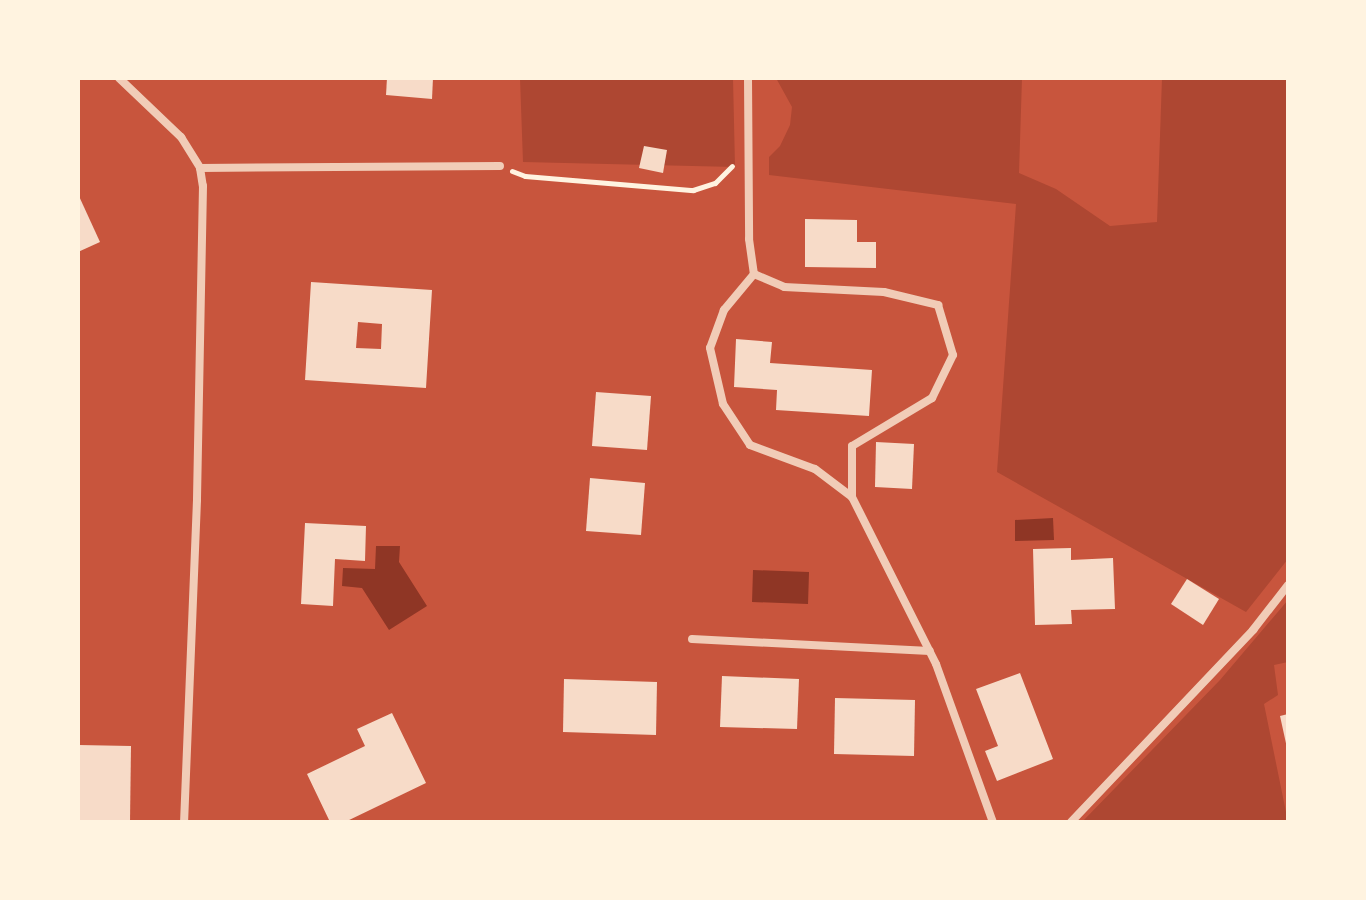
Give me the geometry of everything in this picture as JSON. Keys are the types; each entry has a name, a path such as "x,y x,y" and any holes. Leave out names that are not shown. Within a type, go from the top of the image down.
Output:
{"street":[{"path":"119,78 174,129 200,168 205,219 184,822"},
{"path":"748,78 749,239 754,274 724,310 710,348 723,404 750,445 815,469 852,497 930,651 993,822"},
{"path":"200,168 500,166"},
{"path":"754,274 784,287 884,292 938,305 953,355 932,398 852,446 852,497"},
{"path":"1071,822 1253,630 1288,585"},
{"path":"692,639 930,651"}],"path":[{"path":"500,166 525,176 693,190 715,183 733,165"}],"shaded area":[{"path":"520,78 733,78 735,167 523,162"},
{"path":"776,78 1022,78 1019,173 1056,189 1110,226 1157,222 1162,78 1288,78 1288,559 1246,612 997,472 1016,204 769,175 769,157 780,146 790,125 792,107"},
{"path":"1053,518 1054,540 1015,541 1015,520"},
{"path":"376,546 400,546 399,562 427,606 389,630 362,588 342,586 343,568 375,569"},
{"path":"753,570 809,572 808,604 752,602"},
{"path":"1288,600 1288,662 1274,665 1278,695 1264,704 1288,822 1083,821 1220,680"}],"building":[{"path":"387,78 433,78 432,99 386,95"},
{"path":"644,146 667,150 663,173 639,168"},
{"path":"78,194 100,242 78,252"},
{"path":"805,219 857,220 857,242 876,242 876,268 805,267"},
{"path":"311,282 432,290 426,388 305,380","holes":["358,322 382,324 381,349 356,348"]},
{"path":"736,339 772,342 770,363 872,370 869,416 776,410 777,390 734,387"},
{"path":"596,392 651,396 647,450 592,446"},
{"path":"876,442 914,444 912,489 875,487"},
{"path":"590,478 645,483 641,535 586,531"},
{"path":"305,523 366,526 365,561 335,559 333,606 301,604"},
{"path":"1071,548 1071,560 1113,558 1115,609 1071,610 1072,624 1035,625 1033,549"},
{"path":"1187,579 1219,599 1203,625 1171,604"},
{"path":"1020,673 1053,759 997,781 985,751 998,746 976,689"},
{"path":"722,676 799,679 797,729 720,727"},
{"path":"564,679 657,682 656,735 563,732"},
{"path":"835,698 915,700 914,756 834,754"},
{"path":"392,713 426,783 345,822 330,822 307,774 365,746 357,729"},
{"path":"1288,714 1288,748 1287,748 1280,716"},
{"path":"79,745 131,746 130,822 79,822"}]}
